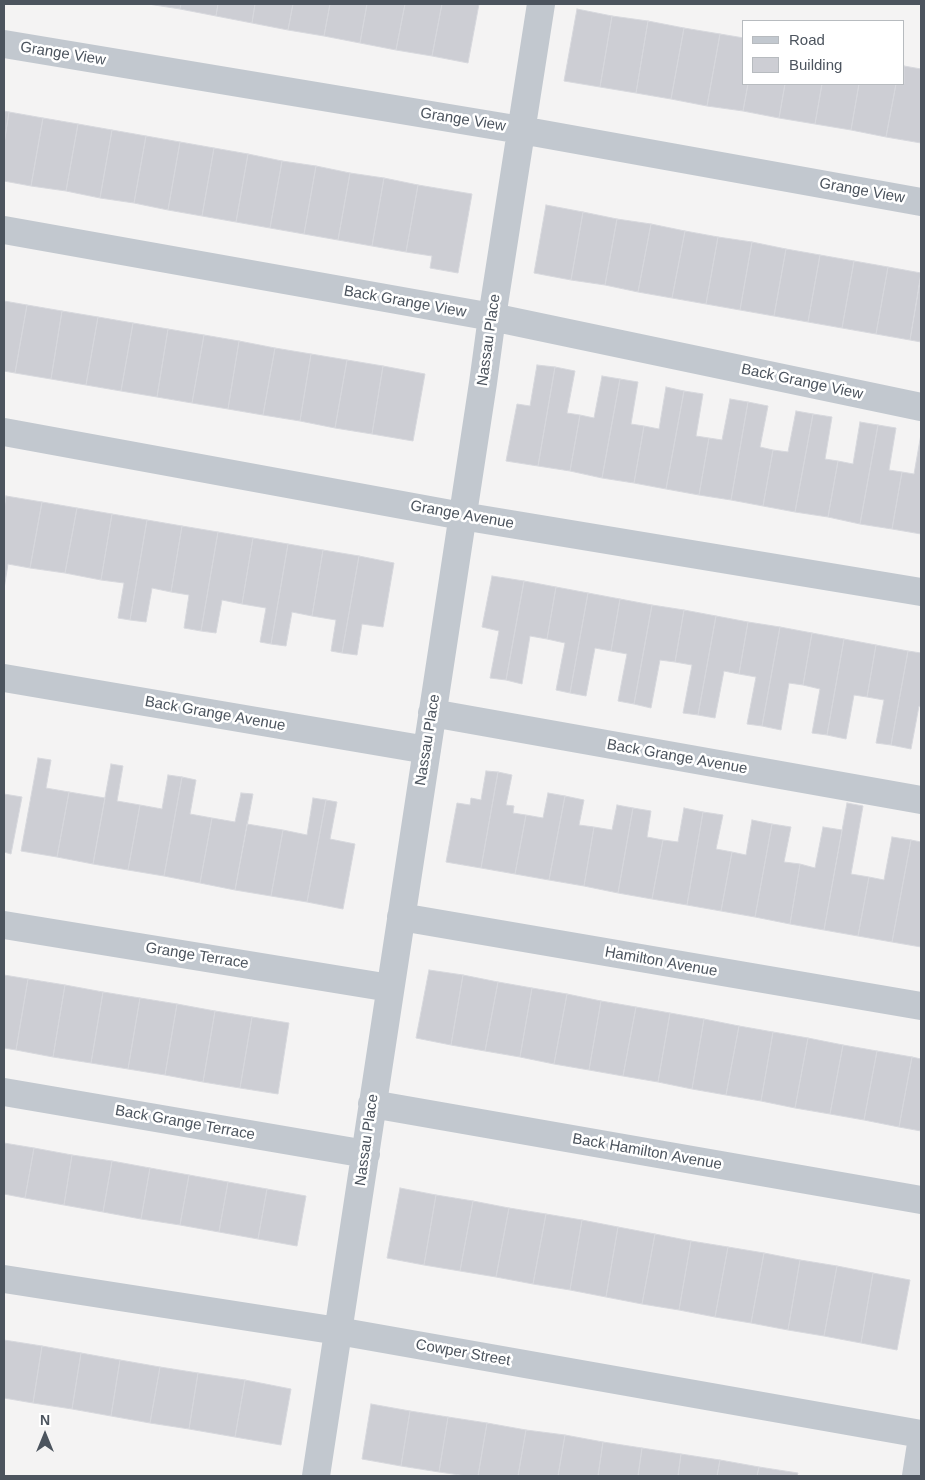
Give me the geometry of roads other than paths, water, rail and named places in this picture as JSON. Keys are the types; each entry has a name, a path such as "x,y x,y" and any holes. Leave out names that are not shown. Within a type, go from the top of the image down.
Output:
{"street":[{"name":"Nassau Place","path":"316,1476 541,4"},
{"name":"Grange View","path":"4,44 521,130 921,202"},
{"name":"Back Grange View","path":"4,230 492,318 921,407"},
{"name":"Grange Avenue","path":"4,432 462,516 921,592"},
{"name":"Back Grange Avenue","path":"4,678 427,750"},
{"name":"Back Grange Avenue","path":"432,713 921,800"},
{"name":"Hamilton Avenue","path":"401,917 921,1006"},
{"name":"Grange Terrace","path":"4,925 390,988"},
{"name":"Back Grange Terrace","path":"4,1092 366,1154"},
{"name":"Back Hamilton Avenue","path":"372,1104 921,1200"},
{"name":"Cowper Street","path":"4,1279 338,1331 921,1434"},
{"path":"916,1476 921,1444"}]}
